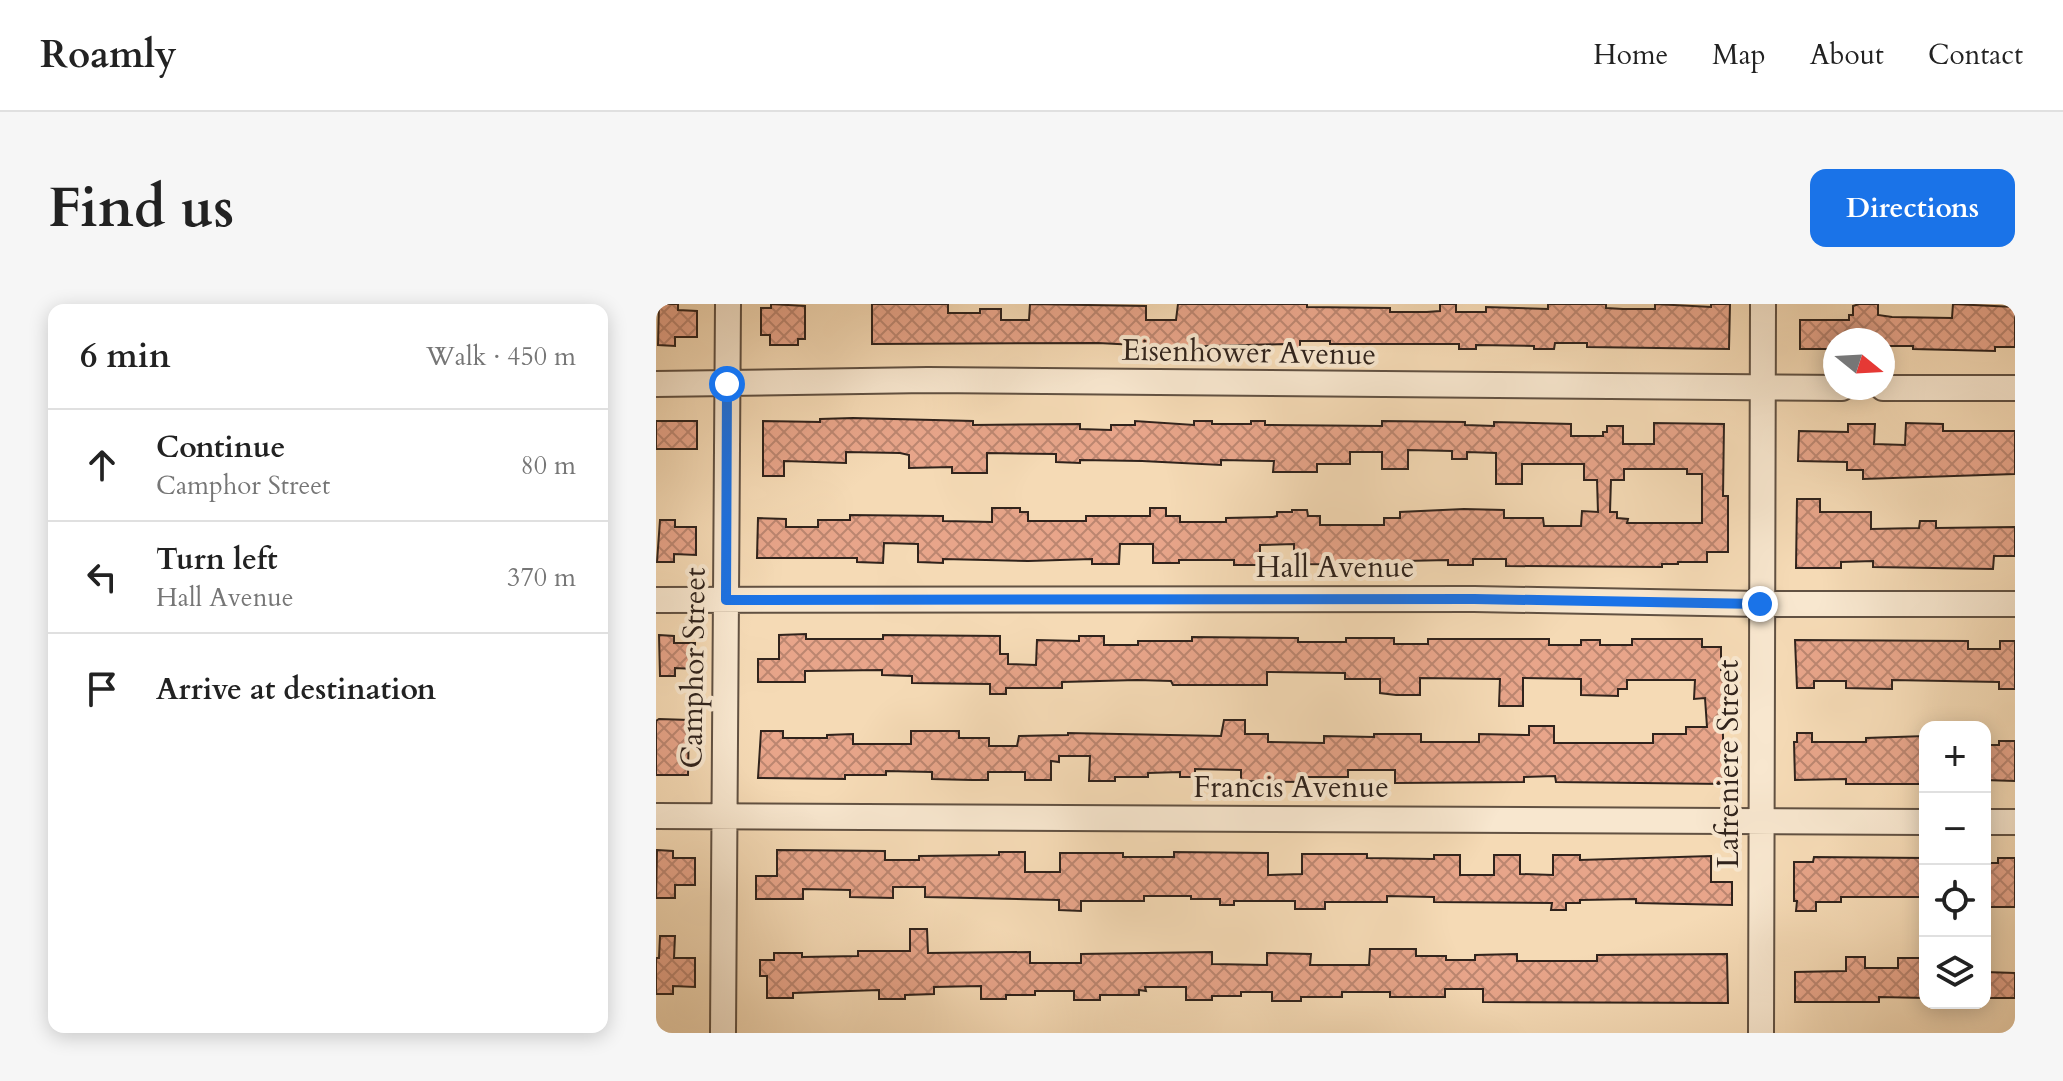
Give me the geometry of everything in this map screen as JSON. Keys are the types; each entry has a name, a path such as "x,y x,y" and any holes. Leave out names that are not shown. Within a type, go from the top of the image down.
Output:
{"street":[{"name":"Camphor Street","path":"723,1033 728,304"},
{"name":"Lafreniere Street","path":"1761,1033 1763,304"},
{"name":"Eisenhower Avenue","path":"656,384 928,380 1823,388"},
{"path":"1895,388 2015,388"},
{"name":"Hall Avenue","path":"656,600 1474,599 2015,604"},
{"name":"Francis Avenue","path":"656,816 1919,822"},
{"path":"1991,822 2015,822"}],"building":[{"path":"659,304 678,304 678,310 697,311 697,337 675,337 675,346 658,345"},
{"path":"771,304 805,306 805,339 798,339 798,345 770,345 770,335 761,335 761,308 771,308"},
{"path":"872,304 948,304 948,313 980,313 980,309 1001,309 1001,320 1029,320 1030,304 1146,306 1146,320 1176,320 1178,304 1307,304 1307,307 1390,308 1390,312 1427,312 1440,311 1440,304 1456,304 1456,312 1486,312 1486,307 1548,309 1548,304 1606,304 1606,308 1655,309 1655,304 1711,307 1711,304 1730,304 1729,349 1587,347 1587,343 1555,343 1554,349 1476,345 1476,349 1459,349 1459,344 1330,344 1330,341 1300,341 1300,348 1284,348 1284,344 1176,347 1098,343 872,344"},
{"path":"1878,304 1878,315 1892,317 1952,318 1953,304 2015,307 2015,347 1995,347 1995,351 1913,349 1913,346 1895,346 1895,328 1823,328 1823,349 1800,349 1800,320 1849,320 1849,315 1853,315 1853,306"},
{"path":"820,419 973,421 973,425 1080,424 1080,429 1111,430 1111,425 1135,425 1135,421 1194,425 1194,421 1212,421 1212,424 1265,421 1265,425 1382,426 1382,421 1465,422 1465,425 1494,426 1494,422 1571,424 1571,436 1603,436 1607,426 1623,426 1623,444 1654,444 1654,423 1724,424 1723,496 1728,496 1728,552 1707,552 1707,562 1678,562 1662,564 1662,567 1506,566 1506,559 1473,559 1473,565 1448,565 1448,560 1404,561 1404,565 1294,564 1294,544 1260,545 1260,565 1234,565 1234,560 1153,563 1153,544 1120,544 1119,564 1092,564 1092,559 943,559 943,563 918,562 918,544 884,543 883,563 857,562 857,558 757,558 758,518 786,519 786,527 818,527 818,520 850,520 850,515 943,516 943,521 992,522 992,508 1020,508 1020,512 1028,512 1028,521 1086,521 1086,516 1150,516 1150,508 1166,508 1166,516 1180,516 1180,522 1226,522 1226,518 1273,517 1277,516 1277,512 1307,510 1308,516 1320,516 1320,525 1384,525 1384,518 1400,518 1400,512 1464,509 1504,510 1504,518 1543,518 1544,526 1581,526 1582,511 1598,512 1597,480 1584,480 1584,464 1522,464 1522,484 1496,484 1496,453 1467,452 1467,459 1452,459 1452,451 1408,450 1408,469 1382,469 1382,452 1350,452 1350,464 1317,464 1317,472 1273,472 1274,461 1221,460 1221,465 1080,460 1080,463 1056,462 1056,454 987,453 987,473 952,473 952,467 909,468 909,455 900,453 846,452 846,463 784,461 784,476 763,476 763,421 820,422","holes":["1624,469 1687,469 1687,474 1702,474 1702,523 1627,523 1628,519 1617,518 1617,512 1610,512 1611,480 1624,480"]},
{"path":"656,421 697,421 697,449 656,449"},
{"path":"1906,423 1943,424 1943,431 2015,431 2015,474 1863,479 1863,470 1847,470 1847,462 1798,461 1799,431 1848,432 1848,424 1875,424 1874,444 1905,445"},
{"path":"1797,499 1820,499 1820,512 1871,512 1871,529 1919,528 1920,521 1936,521 1936,528 2015,527 2015,556 1994,556 1993,569 1873,567 1873,561 1841,562 1841,568 1796,568"},
{"path":"660,520 675,520 675,527 696,527 696,555 674,554 674,562 657,562"},
{"path":"806,634 806,639 883,639 883,635 1000,636 1000,654 1008,654 1008,664 1036,665 1037,640 1079,641 1079,636 1104,636 1104,645 1138,645 1138,641 1192,641 1192,637 1298,638 1298,642 1394,638 1394,644 1428,644 1428,639 1549,639 1549,645 1581,645 1581,640 1600,640 1600,645 1632,645 1632,639 1702,639 1702,647 1721,647 1721,670 1730,670 1730,690 1722,689 1724,784 1556,782 1555,776 1524,777 1524,782 1395,783 1395,770 1348,770 1348,777 1300,777 1300,782 1241,781 1241,770 1195,769 1195,777 1180,777 1180,772 1148,773 1148,777 1089,781 1090,756 1059,756 1059,762 1051,761 1051,780 1025,780 1025,772 988,772 988,780 972,780 932,779 932,772 886,771 886,775 845,775 845,779 758,778 761,731 783,731 783,738 827,738 827,735 853,734 853,744 911,744 911,731 959,731 959,738 989,738 989,746 1017,746 1019,736 1068,733 1221,736 1224,720 1245,720 1245,734 1268,734 1268,742 1324,743 1324,736 1374,737 1374,734 1421,734 1421,742 1479,742 1479,734 1529,735 1529,726 1554,726 1554,743 1653,743 1653,734 1686,734 1686,727 1707,727 1705,698 1694,699 1695,680 1627,680 1627,689 1618,689 1618,696 1581,695 1581,679 1523,678 1523,706 1499,706 1500,679 1420,678 1420,695 1396,695 1380,693 1380,679 1345,679 1345,673 1267,672 1267,685 1173,685 1171,681 1137,680 1062,682 1062,688 1006,688 1006,694 990,694 990,684 912,683 912,676 882,675 882,670 805,671 805,682 758,682 758,659 779,659 779,635"},
{"path":"659,635 674,636 674,643 695,643 694,669 675,668 675,676 660,676"},
{"path":"1795,640 1968,641 1968,649 2000,649 2000,641 2015,641 2015,689 1999,689 1999,682 1892,680 1892,689 1846,688 1846,681 1814,681 1814,688 1797,688"},
{"path":"689,720 688,775 656,775 656,721"},
{"path":"1797,733 1812,733 1812,742 1866,742 1866,738 1919,736 1919,784 1846,784 1846,779 1795,780 1794,742 1797,742"},
{"path":"1999,741 2015,741 2015,781 1991,780 1991,745 1999,745"},
{"path":"657,850 673,851 673,858 695,858 695,885 675,885 675,898 656,898"},
{"path":"777,850 885,851 885,860 1025,852 1025,872 1060,872 1060,853 1174,857 1174,852 1268,853 1268,875 1302,874 1302,854 1367,854 1367,858 1434,859 1434,855 1460,855 1460,875 1494,875 1494,855 1520,855 1520,874 1553,875 1553,855 1580,855 1580,860 1711,856 1711,882 1732,882 1732,905 1636,903 1636,899 1580,900 1580,903 1566,903 1566,910 1551,910 1552,903 1434,902 1434,897 1387,896 1387,902 1325,902 1325,909 1295,909 1295,901 1234,901 1234,905 1220,905 1220,899 1144,896 1144,901 1081,901 1081,911 1059,910 1059,900 925,897 925,887 893,887 893,898 850,897 850,890 803,889 803,899 756,899 756,876 777,876"},
{"path":"1814,857 1919,858 1919,897 1841,897 1841,902 1816,902 1816,911 1796,911 1794,862 1813,862"},
{"path":"1998,858 2015,858 2015,907 1991,907 1991,863 1998,863"},
{"path":"910,929 927,929 928,953 1030,952 1030,963 1081,963 1081,954 1212,952 1212,964 1267,965 1267,953 1311,954 1310,965 1369,965 1370,949 1416,949 1416,956 1446,956 1446,960 1475,960 1475,955 1517,954 1517,961 1597,961 1597,955 1727,954 1728,1003 1483,1002 1483,989 1445,989 1445,997 1390,997 1390,992 1342,992 1342,997 1272,1001 1272,992 1241,992 1241,996 1186,1000 1186,987 1145,987 1146,991 1139,990 1139,995 1100,995 1100,1000 1074,1000 1074,991 1035,991 1035,995 981,999 981,986 934,987 934,994 905,995 905,999 879,999 879,990 793,993 793,998 767,998 767,976 760,976 760,960 774,960 774,953 802,953 802,957 858,956 858,951 910,951"},
{"path":"660,936 675,936 674,958 695,958 695,987 673,986 673,994 656,994 656,958 659,958"},
{"path":"1846,957 1865,957 1865,968 1898,968 1898,958 1919,958 1919,998 1879,997 1879,1002 1795,1002 1795,972 1846,971"},
{"path":"1991,972 2015,973 2015,998 1991,998"}],"route":[{"path":"727,384 726,600 1474,599 1760,604"}]}
